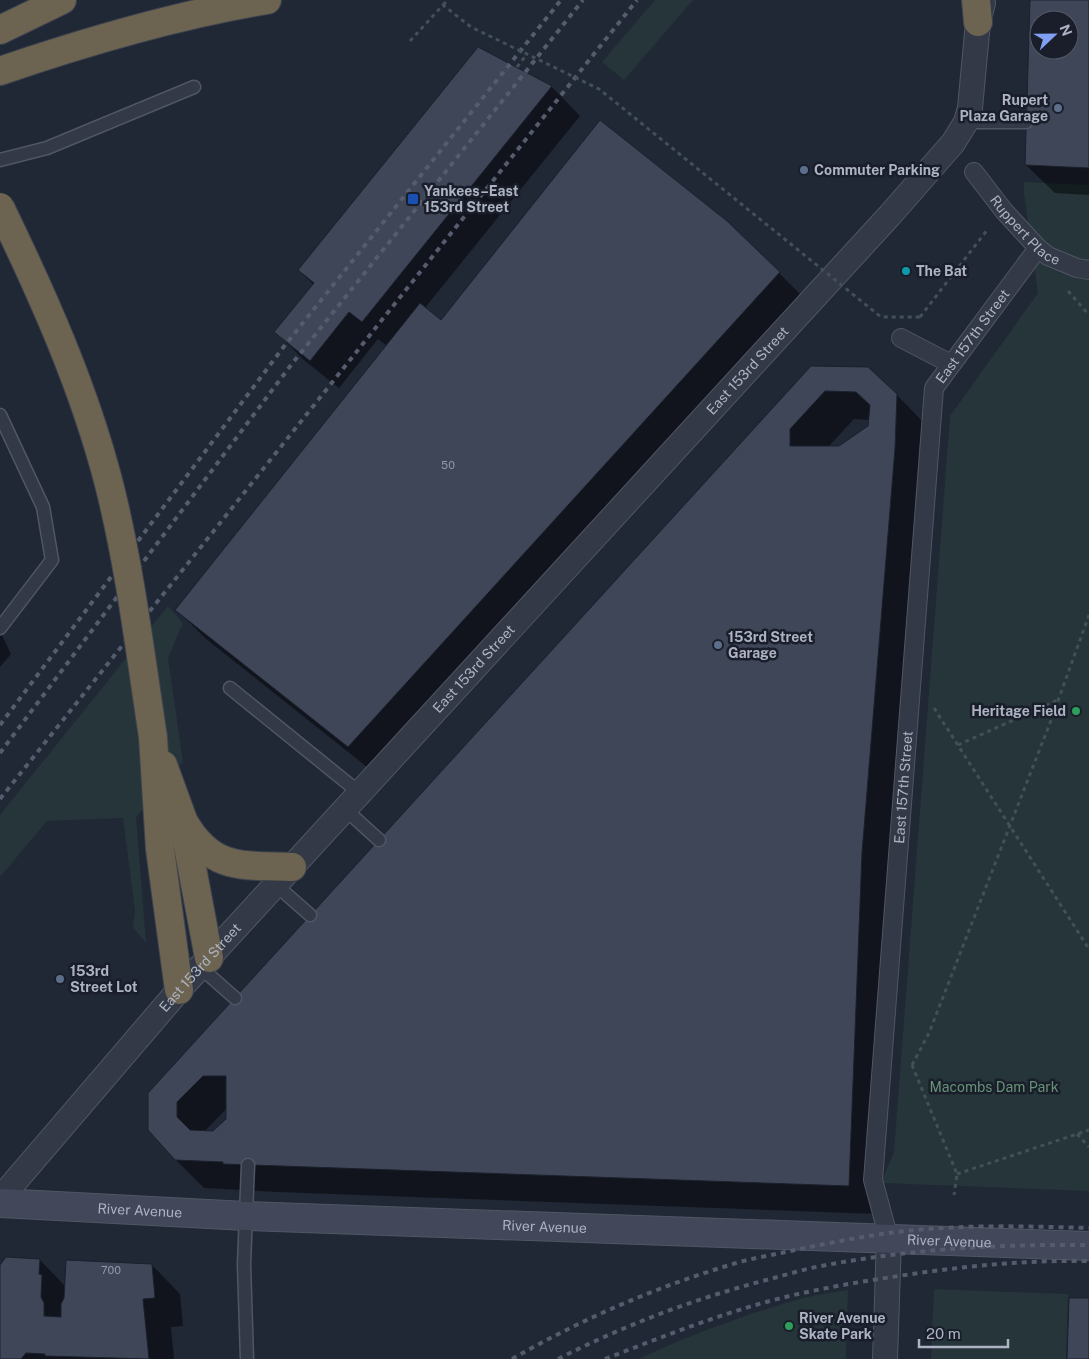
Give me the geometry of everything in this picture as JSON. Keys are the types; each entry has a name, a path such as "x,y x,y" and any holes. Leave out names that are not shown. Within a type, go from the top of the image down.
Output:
{"highway":[{"path":"0,30 62,0"},
{"path":"0,71 132,28 206,11 267,0"},
{"path":"0,207 49,310 82,396 109,483 127,566 153,737 160,849 179,990"},
{"path":"153,737 183,820 205,963"},
{"path":"183,820 202,847 221,860 284,876"}],"main road":[{"name":"River Avenue","path":"0,1204 246,1216 1089,1246"}],"street":[{"path":"966,122 970,108 979,7"},
{"name":"East 153rd Street","path":"0,1199 179,990 890,215 953,143 966,122"},
{"name":"Ruppert Place","path":"974,172 1004,211 1038,248 1055,259 1077,268 1089,270"},
{"name":"East 157th Street","path":"885,1359 889,1239 873,1180 934,388 1038,248"},
{"path":"901,338 952,364"}],"lane":[{"path":"0,160 47,148 194,87"},
{"path":"966,122 1026,122"},
{"path":"0,415 43,507 52,560 0,628"},
{"path":"230,688 353,802 379,840"},
{"path":"284,876 310,915"},
{"path":"205,963 235,998"},
{"path":"247,1359 244,1264 248,1164"}],"path":[{"path":"410,42 448,0"},
{"path":"443,5 471,27 599,89 881,317 920,317 975,244"},
{"path":"517,67 527,54"},
{"path":"954,1194 957,1174 912,1065 929,1033 1010,826 1089,615"},
{"path":"958,745 1058,700"},
{"path":"910,704 934,707 1089,950"},
{"path":"957,1174 1089,1130"},
{"path":"1077,1134 1089,1147"}],"green space":[{"path":"655,0 693,0 624,80 602,62"},
{"name":"Macombs Dam Park","path":"1024,182 1089,185 1089,1191 881,1183 894,1152 950,416 1038,293 1024,194"},
{"path":"168,606 183,623 168,658 183,762 136,817 146,943 133,927 135,911 123,818 47,821 0,877 0,815"},
{"path":"934,1289 1068,1294 1066,1359 931,1359"},
{"name":"River Avenue Skate Park","path":"848,1290 846,1359 638,1359 742,1317 807,1297"}],"building":[{"name":"Rupert Plaza Garage","path":"1030,0 1089,0 1089,168 1025,165 1029,33 1029,60 1079,60 1079,10 1030,10"},
{"path":"478,47 552,86 362,322 349,312 310,361 274,332 314,283 298,270"},
{"path":"600,120 727,221 780,272 348,747 175,610 420,303 441,320"},
{"name":"153rd Street Garage","path":"811,366 868,367 897,394 895,449 862,853 849,1186 223,1164 223,1162 175,1160 148,1130 148,1093","holes":["825,391 856,392 870,405 868,426 839,446 790,446 790,429","203,1076 226,1076 226,1119 213,1131 190,1130 177,1117 177,1102"]},
{"path":"6,1257 40,1259 39,1274 42,1275 41,1297 44,1303 44,1316 61,1317 66,1260 152,1264 155,1298 143,1299 149,1359 45,1356 45,1354 26,1353 21,1359 0,1359 0,1265"},
{"path":"1069,1298 1089,1298 1089,1359 1067,1359"}],"railway":[{"path":"0,725 282,349 561,0"},
{"path":"0,753 291,365 583,0"},
{"path":"0,799 637,0"},
{"path":"512,1359 538,1344 620,1305 704,1273 751,1259 844,1240 908,1231 985,1226 1089,1228"},
{"path":"558,1359 610,1334 664,1312 718,1294 815,1267 888,1255 955,1249 1022,1245 1089,1245"},
{"path":"605,1359 733,1312 772,1300 814,1291 877,1279 961,1268 1025,1262 1089,1261"}],"place":[{"name":"Rupert Plaza Garage","path":"1058,108"},
{"name":"Commuter Parking","path":"804,170"},
{"name":"Yankees–East 153rd Street","path":"413,199"},
{"name":"The Bat","path":"906,271"},
{"name":"153rd Street Garage","path":"718,645"},
{"name":"Heritage Field","path":"1076,711"},
{"name":"153rd Street Lot","path":"60,979"},
{"name":"River Avenue Skate Park","path":"789,1326"}]}
